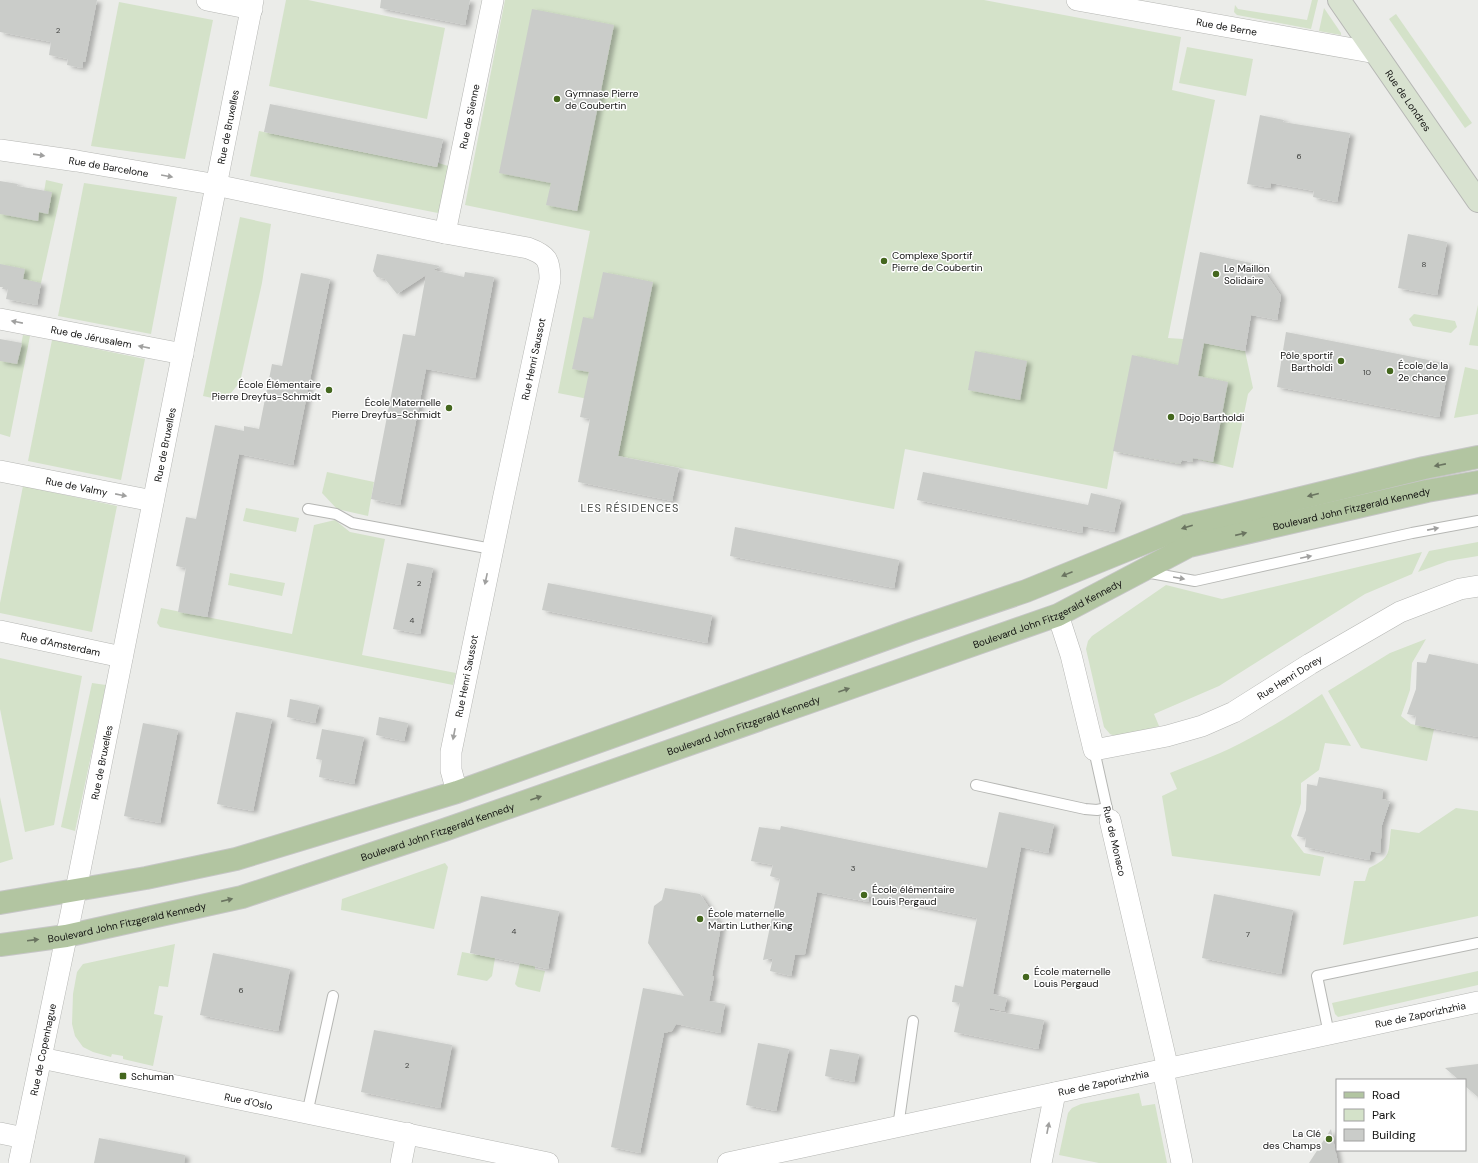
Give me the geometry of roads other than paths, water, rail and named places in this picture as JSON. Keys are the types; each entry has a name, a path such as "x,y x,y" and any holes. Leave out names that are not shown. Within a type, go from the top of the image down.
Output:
{"main road":[{"path":"0,903 146,878 236,859 457,792 1026,591 1186,526 1424,468 1478,457"},
{"name":"Boulevard John Fitzgerald Kennedy","path":"0,945 66,936 242,897 444,830 1058,614 1189,546 1427,491 1478,482"}],"street":[{"path":"206,0 253,5"},
{"name":"Rue de Sienne","path":"445,233 493,0"},
{"name":"Rue de Berne","path":"1077,0 1126,4 1376,53"},
{"name":"Rue de Londres","path":"1339,0 1478,201"},
{"name":"Rue de Bruxelles","path":"66,936 253,5"},
{"name":"Rue de Barcelone","path":"0,150 77,160 217,185"},
{"name":"Rue Henri Saussot","path":"217,185 445,233 528,248 546,257 550,265 550,280 492,549 451,752 451,770 457,792"},
{"name":"Rue de Jérusalem","path":"0,319 183,354"},
{"name":"Rue de Valmy","path":"0,471 153,501"},
{"name":"Rue Henri Dorey","path":"1094,750 1167,736 1202,726 1234,712 1310,664 1400,612 1460,589 1478,586"},
{"name":"Rue de Monaco","path":"1058,614 1071,655 1094,750"},
{"name":"Rue d'Amsterdam","path":"0,631 122,657"},
{"name":"Rue de Monaco","path":"1108,814 1120,862 1165,1069 1182,1163"},
{"name":"Rue de Copenhague","path":"19,1163 66,936"},
{"name":"Rue de Zaporizhzhia","path":"728,1163 1478,1002"},
{"name":"Rue d'Oslo","path":"41,1058 548,1163"},
{"path":"1041,1163 1055,1093"},
{"path":"0,1133 24,1138"},
{"path":"400,1163 407,1133"}],"lane":[{"path":"308,509 336,514 352,523 492,549"},
{"path":"1141,572 1195,581 1412,533 1478,521"},
{"name":"Rue de Monaco","path":"1094,750 1108,814"},
{"path":"976,784 1085,809 1097,810 1108,814"},
{"path":"1329,1034 1317,976 1478,943"},
{"path":"307,1114 333,996"},
{"path":"898,1127 913,1021"}],"place":[{"name":"Gymnase Pierre de Coubertin","path":"557,99"},
{"name":"Complexe Sportif Pierre de Coubertin","path":"884,261"},
{"name":"Le Maillon Solidaire","path":"1216,274"},
{"name":"Pôle sportif Bartholdi","path":"1341,361"},
{"name":"École de la 2e chance","path":"1390,371"},
{"name":"École Élémentaire Pierre Dreyfus-Schmidt","path":"329,390"},
{"name":"École Maternelle Pierre Dreyfus-Schmidt","path":"449,408"},
{"name":"Dojo Bartholdi","path":"1171,417"},
{"name":"École élémentaire Louis Pergaud","path":"864,895"},
{"name":"École maternelle Martin Luther King","path":"700,919"},
{"name":"École maternelle Louis Pergaud","path":"1026,977"},
{"name":"Schuman","path":"123,1076"},
{"name":"La Clé des Champs","path":"1329,1139"}],"district":[{"name":"LES RÉSIDENCES","path":"630,508"}]}
